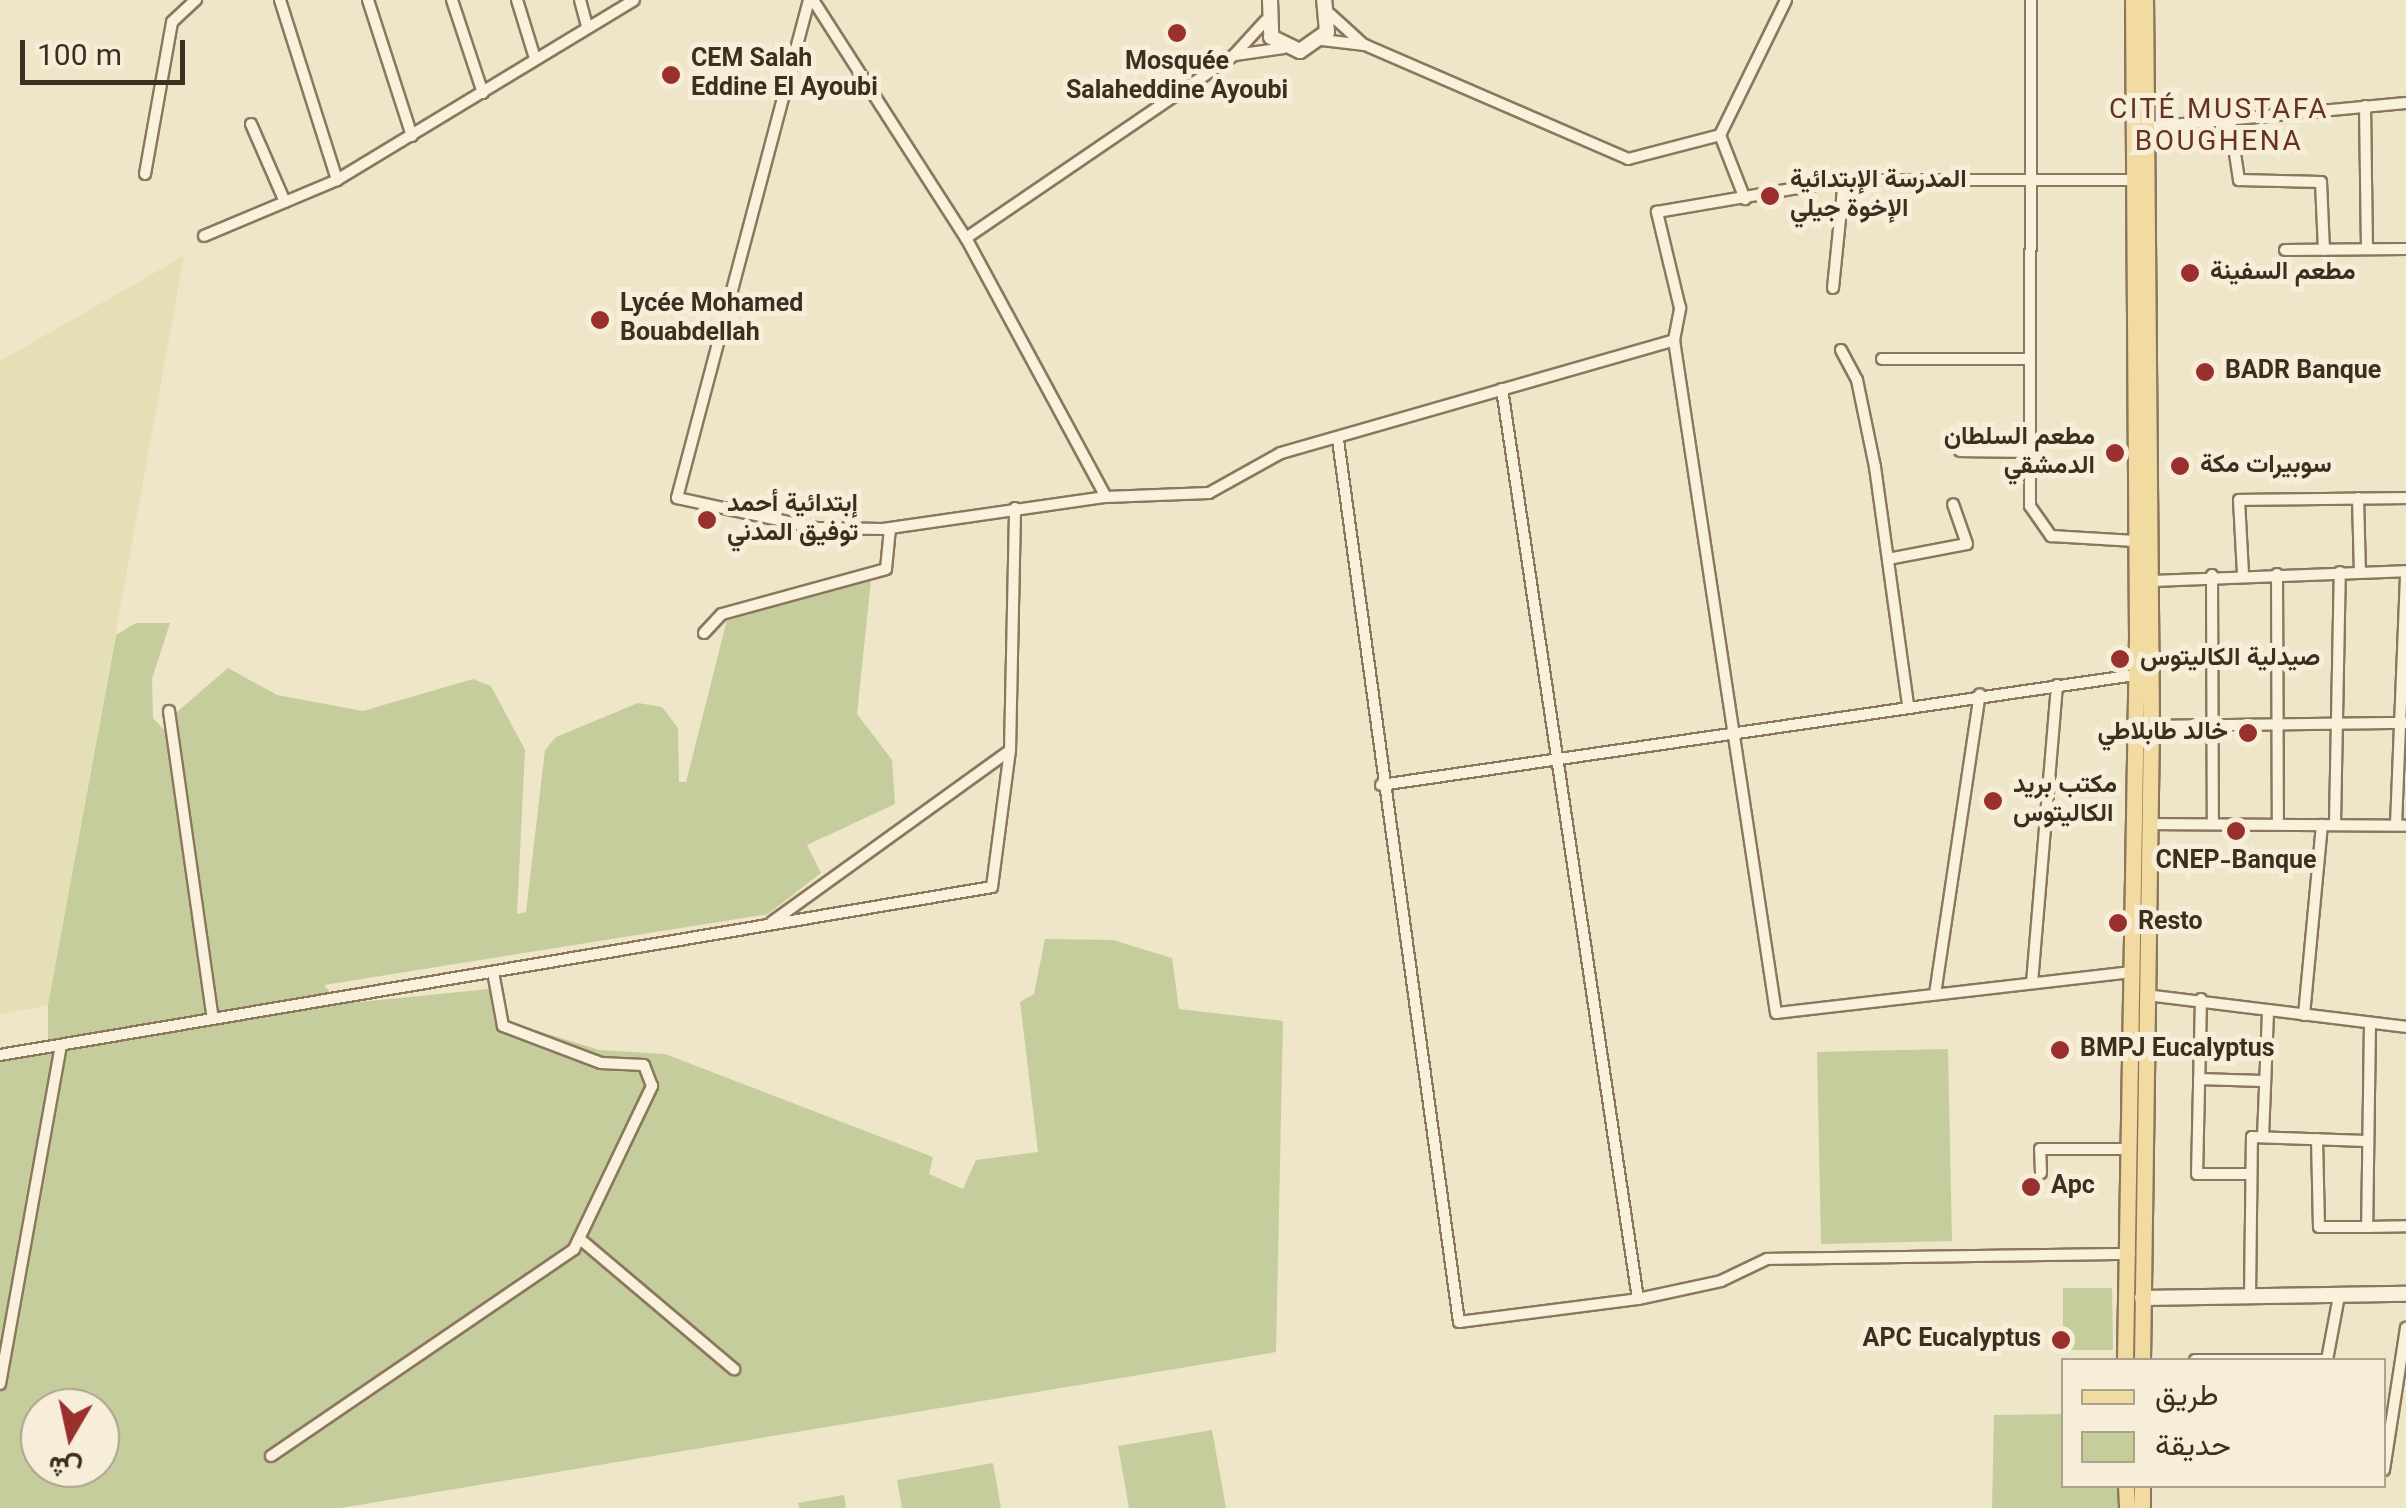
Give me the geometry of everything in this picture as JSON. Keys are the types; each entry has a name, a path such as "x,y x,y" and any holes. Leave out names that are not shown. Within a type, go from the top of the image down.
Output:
{"main road":[{"path":"2133,0 2141,128 2151,580 2143,673 2128,1149 2133,1254 2142,1298 2142,1358"},
{"path":"2125,1358 2146,995 2151,726 2143,673 2134,541 2135,180 2141,128 2145,0"}],"street":[{"path":"146,174 172,22 196,0"},
{"path":"280,0 337,180"},
{"path":"368,0 412,136"},
{"path":"452,0 483,93"},
{"path":"516,0 534,56"},
{"path":"580,0 587,26"},
{"path":"204,236 337,180 483,93 534,56 634,0"},
{"path":"811,0 966,238 1106,496"},
{"path":"811,0 677,498 816,528 890,528 1106,496 1209,493 1282,453 1338,440 1674,340"},
{"path":"966,238 1234,55 1264,21 1270,0"},
{"path":"1746,199 1720,135 1786,0"},
{"path":"2031,0 2029,359 2036,524 2074,542 2134,541"},
{"path":"1327,7 1364,46"},
{"path":"1322,40 1327,7"},
{"path":"1264,21 1284,48"},
{"path":"1234,55 1322,40 1364,46 1628,159 1720,135"},
{"path":"2141,128 2406,103"},
{"path":"2365,106 2367,250"},
{"path":"2230,121 2239,180 2322,182 2324,250"},
{"path":"251,124 285,202"},
{"path":"2131,972 1776,1013 1674,340 1680,308 1657,212 1844,180 2135,180"},
{"path":"1833,288 1844,180"},
{"path":"2286,250 2406,248"},
{"path":"1841,350 1857,380 1908,705"},
{"path":"1882,359 2029,359"},
{"path":"1502,389 1638,1299"},
{"path":"1338,440 1381,785 1459,1322 1638,1299 1720,1281 1768,1260 2133,1254"},
{"path":"1960,451 2030,452"},
{"path":"2358,498 2360,572"},
{"path":"2242,574 2239,500 2406,498"},
{"path":"1888,559 1967,544 1953,504"},
{"path":"0,1055 992,887 1010,750 1015,508"},
{"path":"704,634 722,614 886,569 890,528"},
{"path":"2335,824 2340,572"},
{"path":"2148,824 2401,826 2406,574 2242,574 2151,580"},
{"path":"2277,574 2278,824"},
{"path":"2212,575 2213,822"},
{"path":"1381,785 1554,756 2143,673"},
{"path":"2032,984 2056,685"},
{"path":"1934,994 1980,694"},
{"path":"168,710 213,1019"},
{"path":"2151,726 2215,722 2402,723"},
{"path":"767,926 1010,750"},
{"path":"2304,1014 2322,825"},
{"path":"271,1456 580,1239 652,1071 503,1026 494,972"},
{"path":"2146,995 2406,1027"},
{"path":"2202,1000 2197,1174 2252,1174"},
{"path":"2263,1137 2268,1010"},
{"path":"2367,1227 2370,1022"},
{"path":"0,1384 61,1045"},
{"path":"2200,1079 2263,1081"},
{"path":"2250,1297 2252,1137 2366,1140"},
{"path":"2317,1139 2319,1227 2406,1226"},
{"path":"2041,1173 2040,1149 2128,1149"},
{"path":"580,1239 734,1369"},
{"path":"2142,1298 2406,1294"},
{"path":"2327,1358 2338,1296"},
{"path":"2386,1457 2406,1328"}],"shaded area":[{"path":"184,256 48,1005 0,1015 0,361"}],"green space":[{"path":"872,570 857,714 892,760 895,804 807,845 821,873 768,914 324,985 339,1004 499,988 503,1020 599,1050 665,1054 933,1157 929,1174 963,1189 976,1160 1038,1152 1020,1002 1034,994 1045,939 1113,940 1172,958 1179,1009 1283,1021 1276,1352 341,1508 0,1508 0,1062 48,1053 48,1005 116,635 136,623 170,623 152,679 153,718 167,733 178,734 177,712 228,668 277,695 363,711 473,679 491,686 525,750 517,914 526,912 545,750 556,737 638,703 662,707 678,728 679,782 686,782 730,608"},
{"path":"1948,1049 1952,1241 1821,1244 1817,1052"},
{"path":"2063,1288 2112,1288 2113,1350 2063,1350"},
{"path":"2061,1414 2061,1488 2126,1488 2127,1508 1992,1508 1994,1415"},
{"path":"1212,1430 1226,1508 1129,1508 1118,1446"},
{"path":"993,1463 1001,1508 902,1508 897,1480"},
{"path":"844,1495 846,1508 799,1508 798,1503"}],"place":[{"name":"Mosquée Salaheddine Ayoubi","path":"1177,33"},
{"name":"CEM Salah Eddine El Ayoubi","path":"671,75"},
{"name":"المدرسة الإبتدائية الإخوة جيلي","path":"1770,196"},
{"name":"مطعم السفينة","path":"2190,273"},
{"name":"Lycée Mohamed Bouabdellah","path":"600,320"},
{"name":"BADR Banque","path":"2205,372"},
{"name":"مطعم السلطان الدمشقي","path":"2115,453"},
{"name":"سوبيرات مكة","path":"2180,466"},
{"name":"إبتدائية أحمد توفيق المدني","path":"707,520"},
{"name":"صيدلية الكاليتوس","path":"2120,659"},
{"name":"خالد طابلاطي","path":"2248,733"},
{"name":"مكتب بريد الكاليتوس","path":"1993,801"},
{"name":"CNEP-Banque","path":"2236,831"},
{"name":"Resto","path":"2118,923"},
{"name":"BMPJ Eucalyptus","path":"2060,1050"},
{"name":"Apc","path":"2031,1187"},
{"name":"APC Eucalyptus","path":"2061,1340"}],"district":[{"name":"CITÉ MUSTAFA BOUGHENA","path":"2219,127"}]}
